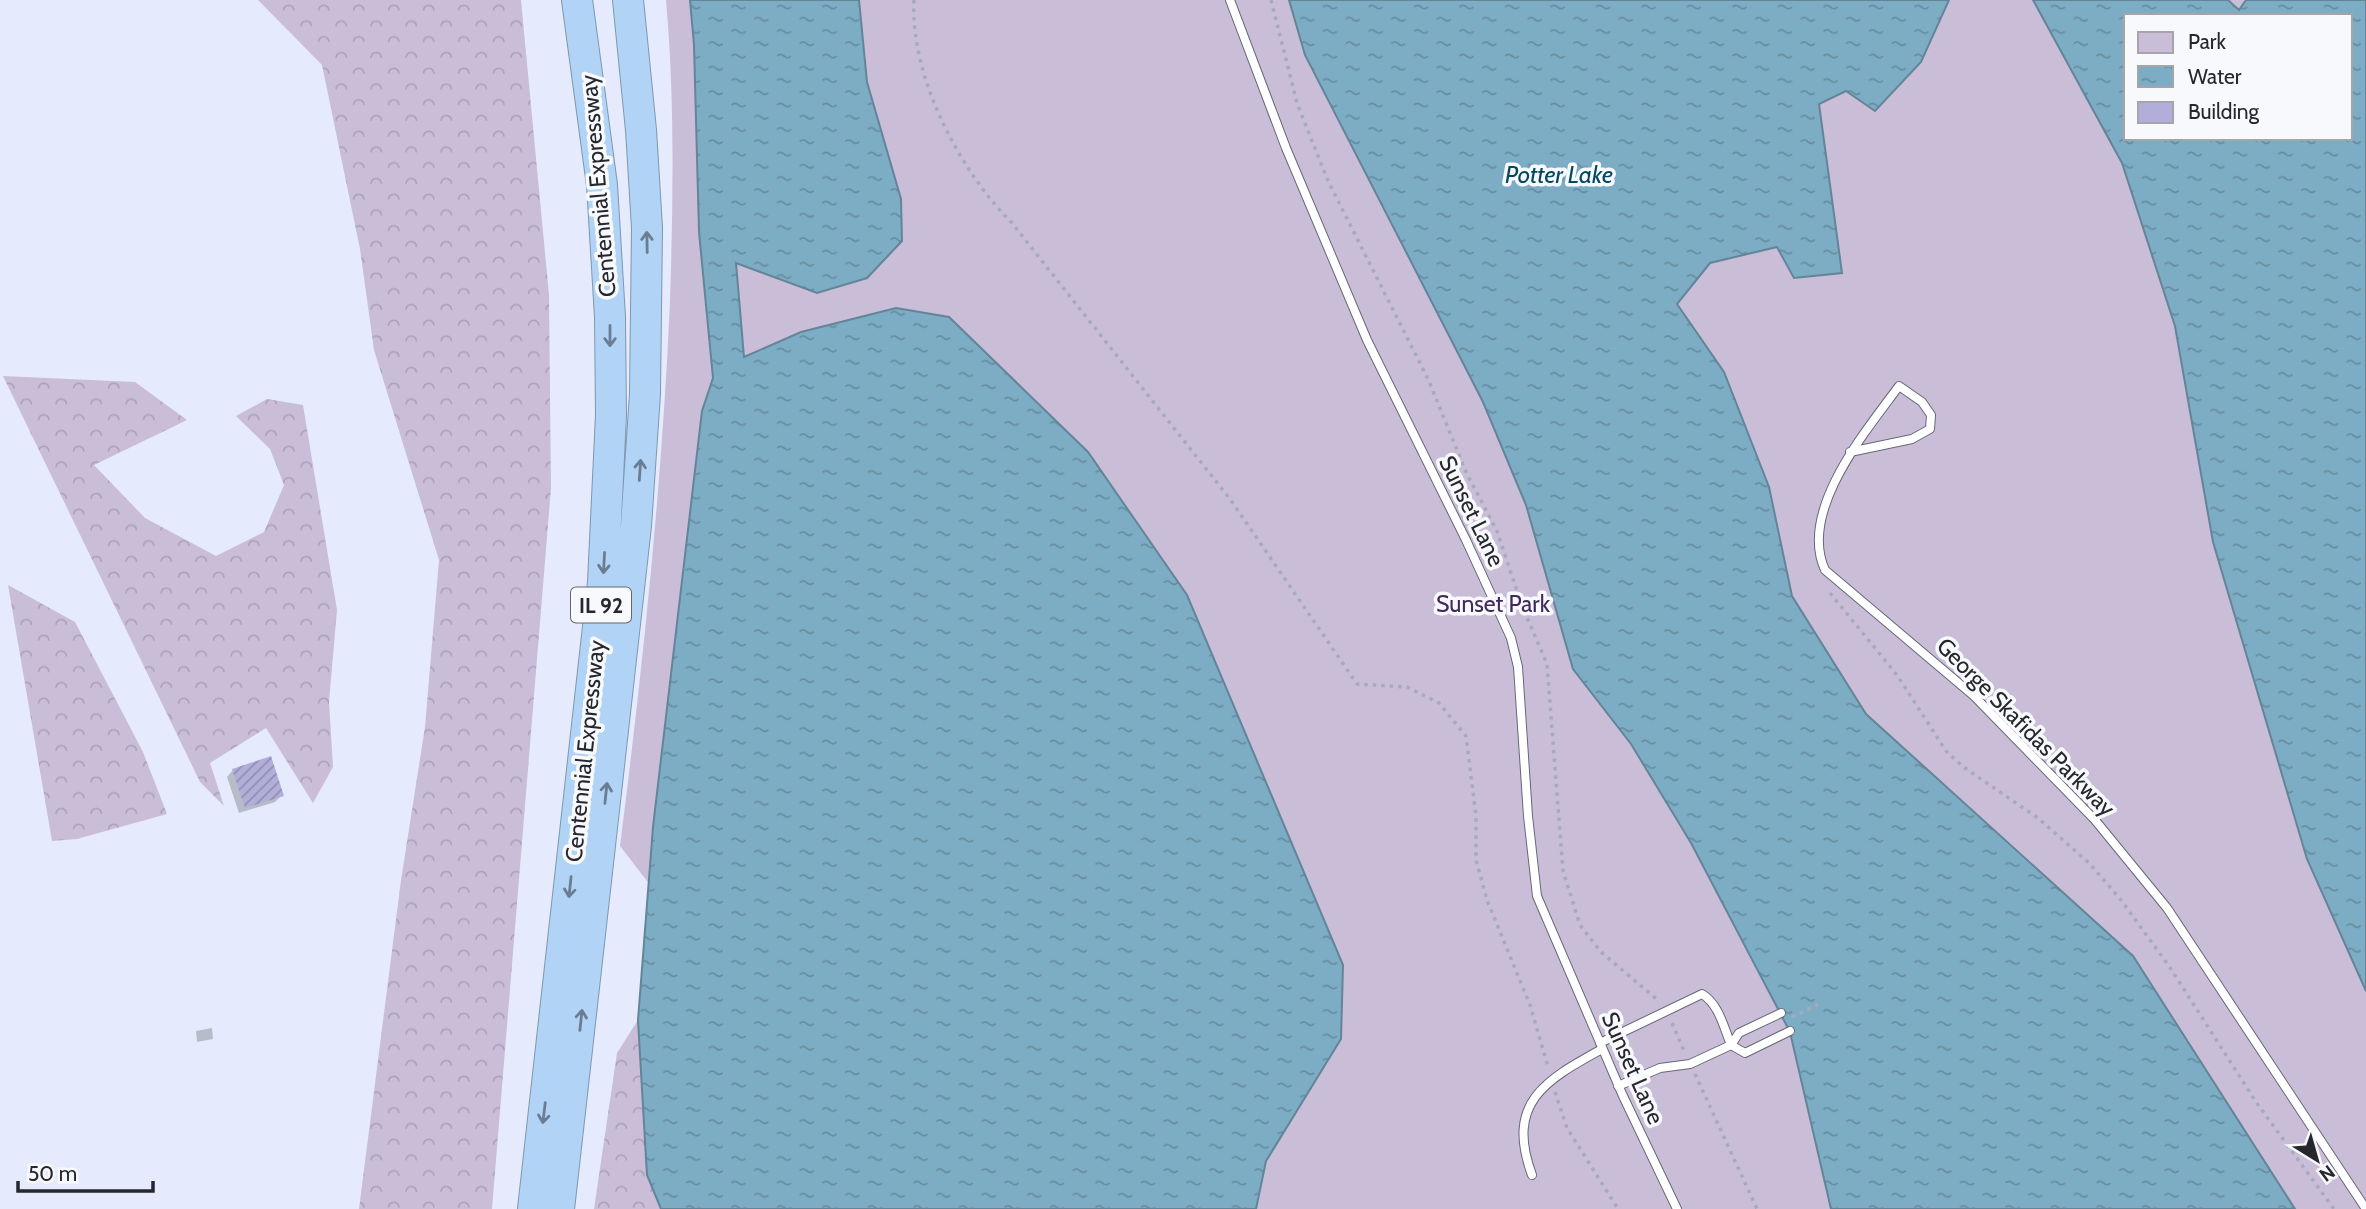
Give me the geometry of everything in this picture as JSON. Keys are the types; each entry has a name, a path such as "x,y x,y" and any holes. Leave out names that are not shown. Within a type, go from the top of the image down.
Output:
{"highway":[{"name":"Centennial Expressway","path":"533,1209 602,594 611,415 610,317 602,185 577,0"},
{"name":"Centennial Expressway","path":"559,1209 636,527 648,328 645,196 628,0"},
{"path":"645,196 650,43 646,0"}],"lane":[{"name":"Sunset Lane","path":"1230,0 1286,148 1367,340 1466,540 1511,638 1518,667 1529,827 1537,896 1618,1086 1677,1209"},
{"path":"1825,570 1820,559 1820,524 1838,473 1850,452 1899,386 1922,402 1931,415 1930,429 1912,439 1850,452"},
{"name":"George Skafidas Parkway","path":"1825,570 1974,696 2095,820 2167,908 2366,1209"},
{"path":"1532,1175 1525,1158 1523,1125 1531,1104 1551,1078 1601,1046 1702,994 1709,999 1718,1014 1731,1045 1745,1053 1790,1031"},
{"path":"1618,1086 1660,1068 1690,1064 1731,1045 1739,1033 1781,1013"}],"path":[{"path":"914,0 912,23 922,75 950,135 989,201 1012,223 1230,499 1357,684 1407,687 1439,703 1465,736 1476,816 1476,860 1487,900 1530,1005 1567,1128 1618,1209"},
{"path":"1825,570 1829,591 1897,675 1946,751 1962,766 2038,818 2089,863 2121,900 2169,966 2256,1102 2334,1209"},
{"path":"1804,1012 1821,1003"}],"green space":[{"path":"258,0 521,0 549,295 551,488 492,1209 359,1209 401,880 425,727 439,560 374,350 360,249 322,65"},
{"name":"Sunset Park","path":"666,0 2340,0 2341,14 2124,14 2124,140 2127,140 2366,507 2366,1209 900,1209 620,846 651,574 662,438 671,264 671,75"},
{"path":"3,376 135,382 187,420 94,465 145,518 216,556 264,532 284,485 270,449 236,416 267,399 303,405 337,610 329,702 333,767 313,803 266,728 210,763 224,806 200,782"},
{"path":"8,585 75,622 143,752 167,814 77,839 52,841"},
{"path":"638,1020 647,1175 661,1209 594,1209 617,1053"}],"water":[{"path":"690,0 859,0 867,82 901,199 902,241 867,278 817,293 736,263 744,357 801,332 896,308 949,317 1088,452 1187,595 1343,965 1341,1039 1266,1161 1256,1209 661,1209 647,1175 638,1020 653,827 702,411 713,378 699,232 694,45"},
{"name":"Potter Lake","path":"1289,0 1949,0 1921,62 1875,111 1846,91 1819,104 1842,273 1794,278 1777,247 1710,263 1677,304 1724,372 1769,487 1792,596 1866,714 2133,956 2295,1209 1831,1209 1790,1032 1691,843 1631,744 1573,669 1526,505 1483,402 1305,55"},
{"path":"2033,0 2228,0 2239,10 2246,0 2366,0 2366,991 2307,859 2213,542 2175,326 2122,163"}],"building":[{"path":"271,756 284,796 245,808 232,769"}]}
